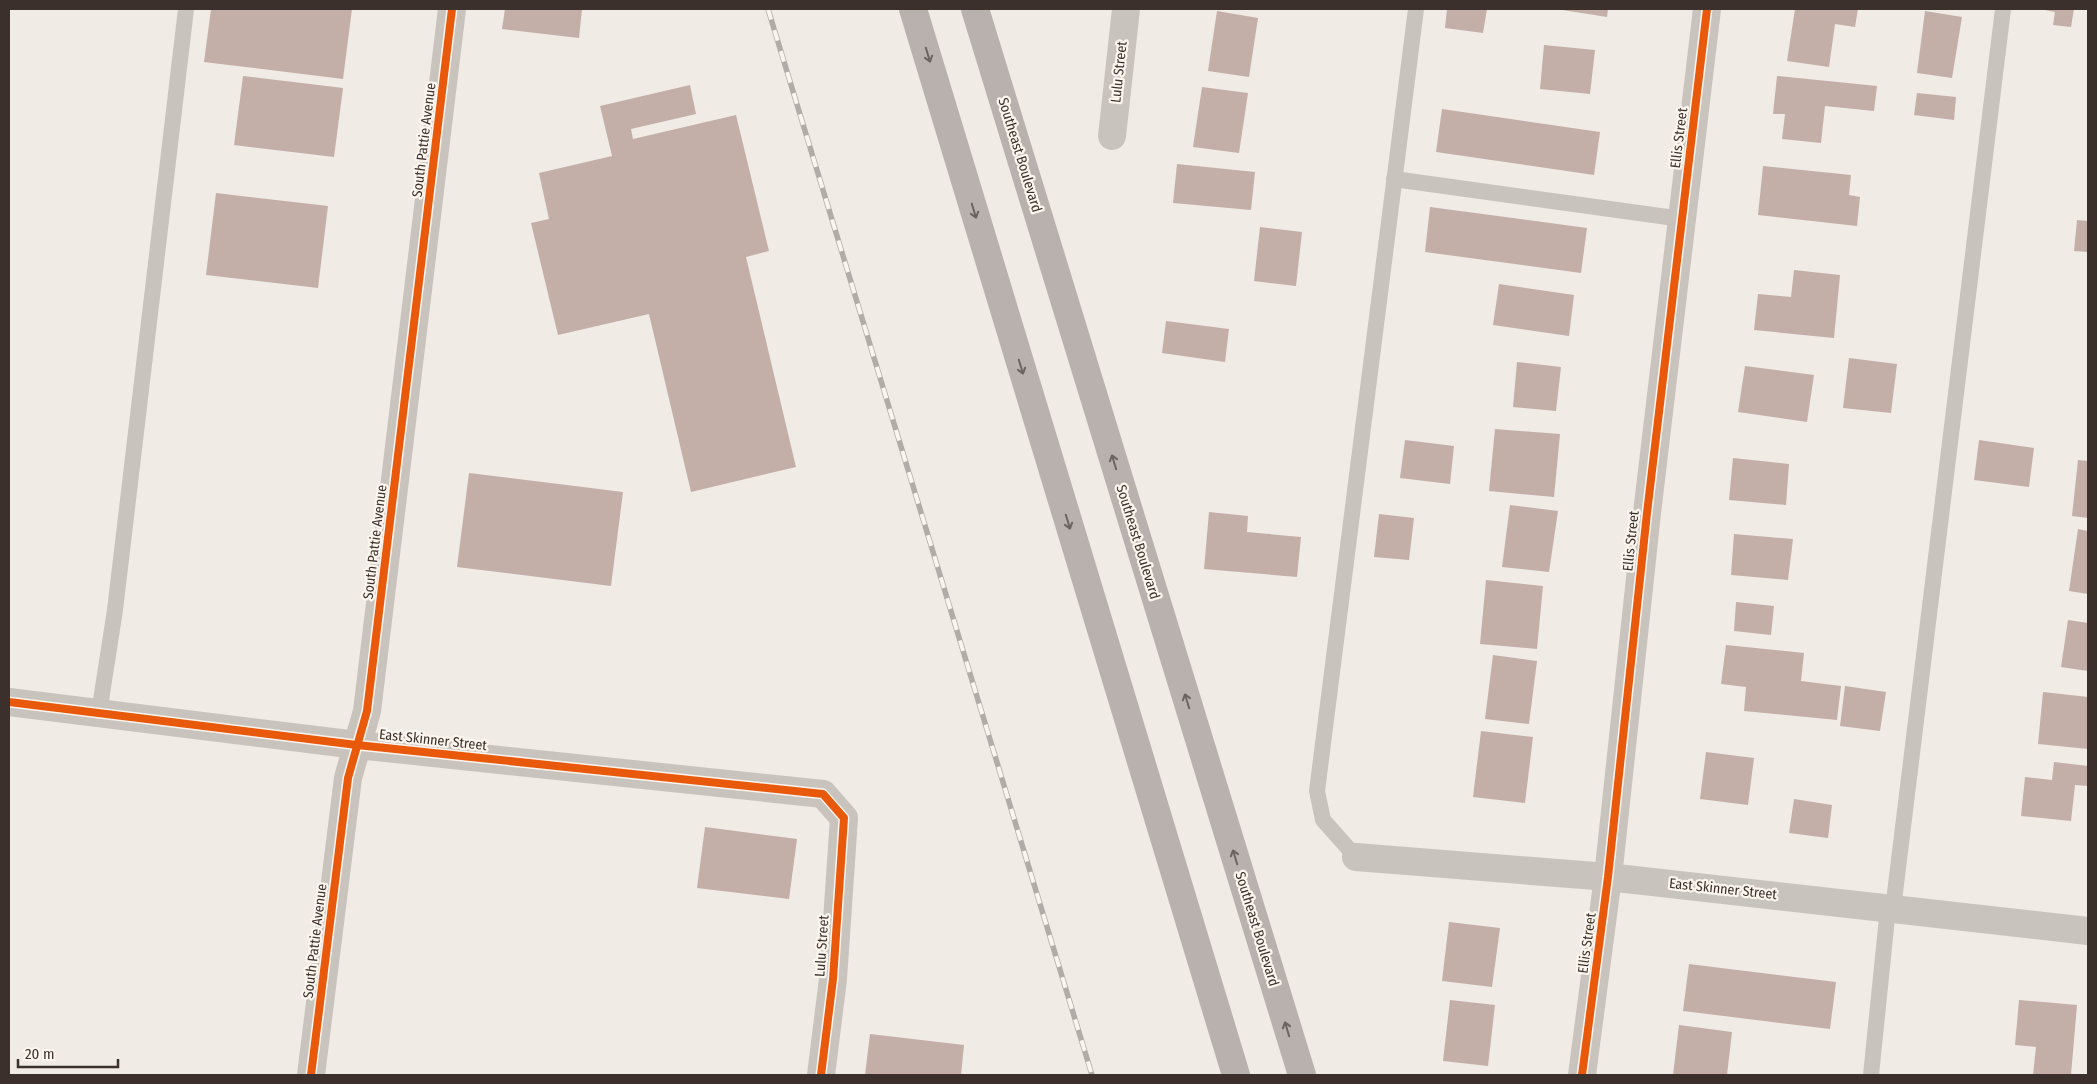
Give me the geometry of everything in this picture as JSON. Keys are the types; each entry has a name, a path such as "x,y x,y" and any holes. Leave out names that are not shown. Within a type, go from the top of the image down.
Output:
{"main road":[{"path":"914,9 1236,1075"},
{"name":"Southeast Boulevard","path":"975,9 1302,1075"}],"street":[{"name":"South Pattie Avenue","path":"311,1075 348,778 367,711 452,9"},
{"name":"Lulu Street","path":"1112,136 1126,9"},
{"name":"Ellis Street","path":"1582,1075 1608,877 1646,513 1707,9"},
{"name":"East Skinner Street","path":"9,702 357,745 823,794 844,818"},
{"name":"Lulu Street","path":"821,1075 833,979 844,818"},
{"name":"East Skinner Street","path":"1356,857 1608,877 2088,931"}],"lane":[{"path":"99,713 115,610 186,9"},
{"path":"1356,857 1323,820 1317,791 1416,9"},
{"path":"1871,1075 2003,9"},
{"path":"1394,179 1682,219"}],"building":[{"path":"211,9 352,9 343,79 204,62"},
{"path":"505,9 582,9 579,38 502,29"},
{"path":"1447,9 1487,9 1483,33 1445,28"},
{"path":"1556,9 1608,9 1607,17"},
{"path":"1795,9 1858,9 1855,27 1835,24 1829,67 1787,61"},
{"path":"2040,9 2074,9 2071,27 2053,25 2055,12"},
{"path":"1217,11 1258,18 1249,77 1208,71"},
{"path":"1925,11 1962,17 1952,78 1917,73"},
{"path":"1544,45 1595,50 1590,94 1540,89"},
{"path":"243,76 343,88 334,157 234,145"},
{"path":"1777,76 1877,86 1874,111 1825,106 1821,143 1782,139 1785,114 1773,114"},
{"path":"690,85 696,114 631,129 633,139 736,115 769,251 746,257 796,467 691,492 649,314 558,335 531,223 549,219 539,173 612,156 600,106"},
{"path":"1202,87 1248,93 1239,153 1193,147"},
{"path":"1917,93 1956,97 1954,120 1914,115"},
{"path":"1442,109 1600,132 1594,175 1436,152"},
{"path":"1177,164 1255,172 1251,210 1173,203"},
{"path":"1763,166 1851,175 1849,195 1860,197 1857,226 1758,215"},
{"path":"216,193 328,206 318,288 206,275"},
{"path":"1430,207 1587,228 1581,273 1425,252"},
{"path":"2077,220 2088,221 2088,252 2074,251"},
{"path":"1260,227 1302,232 1296,286 1254,281"},
{"path":"1794,270 1840,275 1834,338 1754,330 1758,294 1791,297"},
{"path":"1499,284 1574,295 1569,336 1493,325"},
{"path":"1166,321 1229,329 1225,362 1162,353"},
{"path":"1849,358 1897,364 1891,413 1843,408"},
{"path":"1517,362 1561,367 1556,411 1513,407"},
{"path":"1745,366 1814,375 1807,422 1738,412"},
{"path":"1495,429 1560,434 1554,497 1489,491"},
{"path":"1405,440 1454,446 1450,484 1400,478"},
{"path":"1979,440 2034,448 2029,487 1974,480"},
{"path":"1733,458 1789,464 1786,505 1729,500"},
{"path":"2078,460 2088,461 2088,518 2072,516"},
{"path":"469,473 623,492 611,586 457,567"},
{"path":"1510,505 1558,511 1549,572 1502,567"},
{"path":"1209,512 1248,516 1247,532 1301,537 1297,577 1204,569"},
{"path":"1379,514 1414,518 1409,560 1374,557"},
{"path":"2078,529 2088,531 2088,594 2069,591"},
{"path":"1734,534 1793,539 1788,580 1731,575"},
{"path":"1486,580 1543,586 1537,649 1480,644"},
{"path":"1736,602 1774,606 1771,635 1734,631"},
{"path":"2068,620 2088,623 2088,671 2061,667"},
{"path":"1726,645 1804,653 1801,681 1841,686 1837,720 1744,711 1746,687 1721,684"},
{"path":"1493,655 1537,661 1529,724 1485,719"},
{"path":"1845,686 1886,692 1880,731 1840,726"},
{"path":"2043,692 2088,697 2088,749 2038,744"},
{"path":"1481,731 1533,737 1525,803 1473,797"},
{"path":"1706,752 1754,758 1748,805 1700,799"},
{"path":"2054,762 2088,766 2088,786 2075,785 2071,821 2021,816 2025,777 2052,780"},
{"path":"1794,799 1832,805 1828,838 1789,833"},
{"path":"705,827 797,839 789,899 697,888"},
{"path":"1449,922 1500,928 1492,987 1442,981"},
{"path":"1689,964 1836,982 1830,1029 1683,1011"},
{"path":"1450,1000 1495,1005 1488,1066 1443,1061"},
{"path":"2019,1000 2077,1005 2071,1075 2033,1075 2036,1047 2015,1045"},
{"path":"1679,1025 1732,1032 1727,1075 1673,1075"},
{"path":"870,1034 964,1045 961,1075 865,1075"}],"railway":[{"path":"768,9 1092,1075"}],"cycle path":[{"path":"311,1075 348,778 367,711 452,9"},
{"path":"1582,1075 1608,877 1647,513 1707,9"},
{"path":"9,702 357,745 823,794 844,818 833,979 821,1075"}]}
